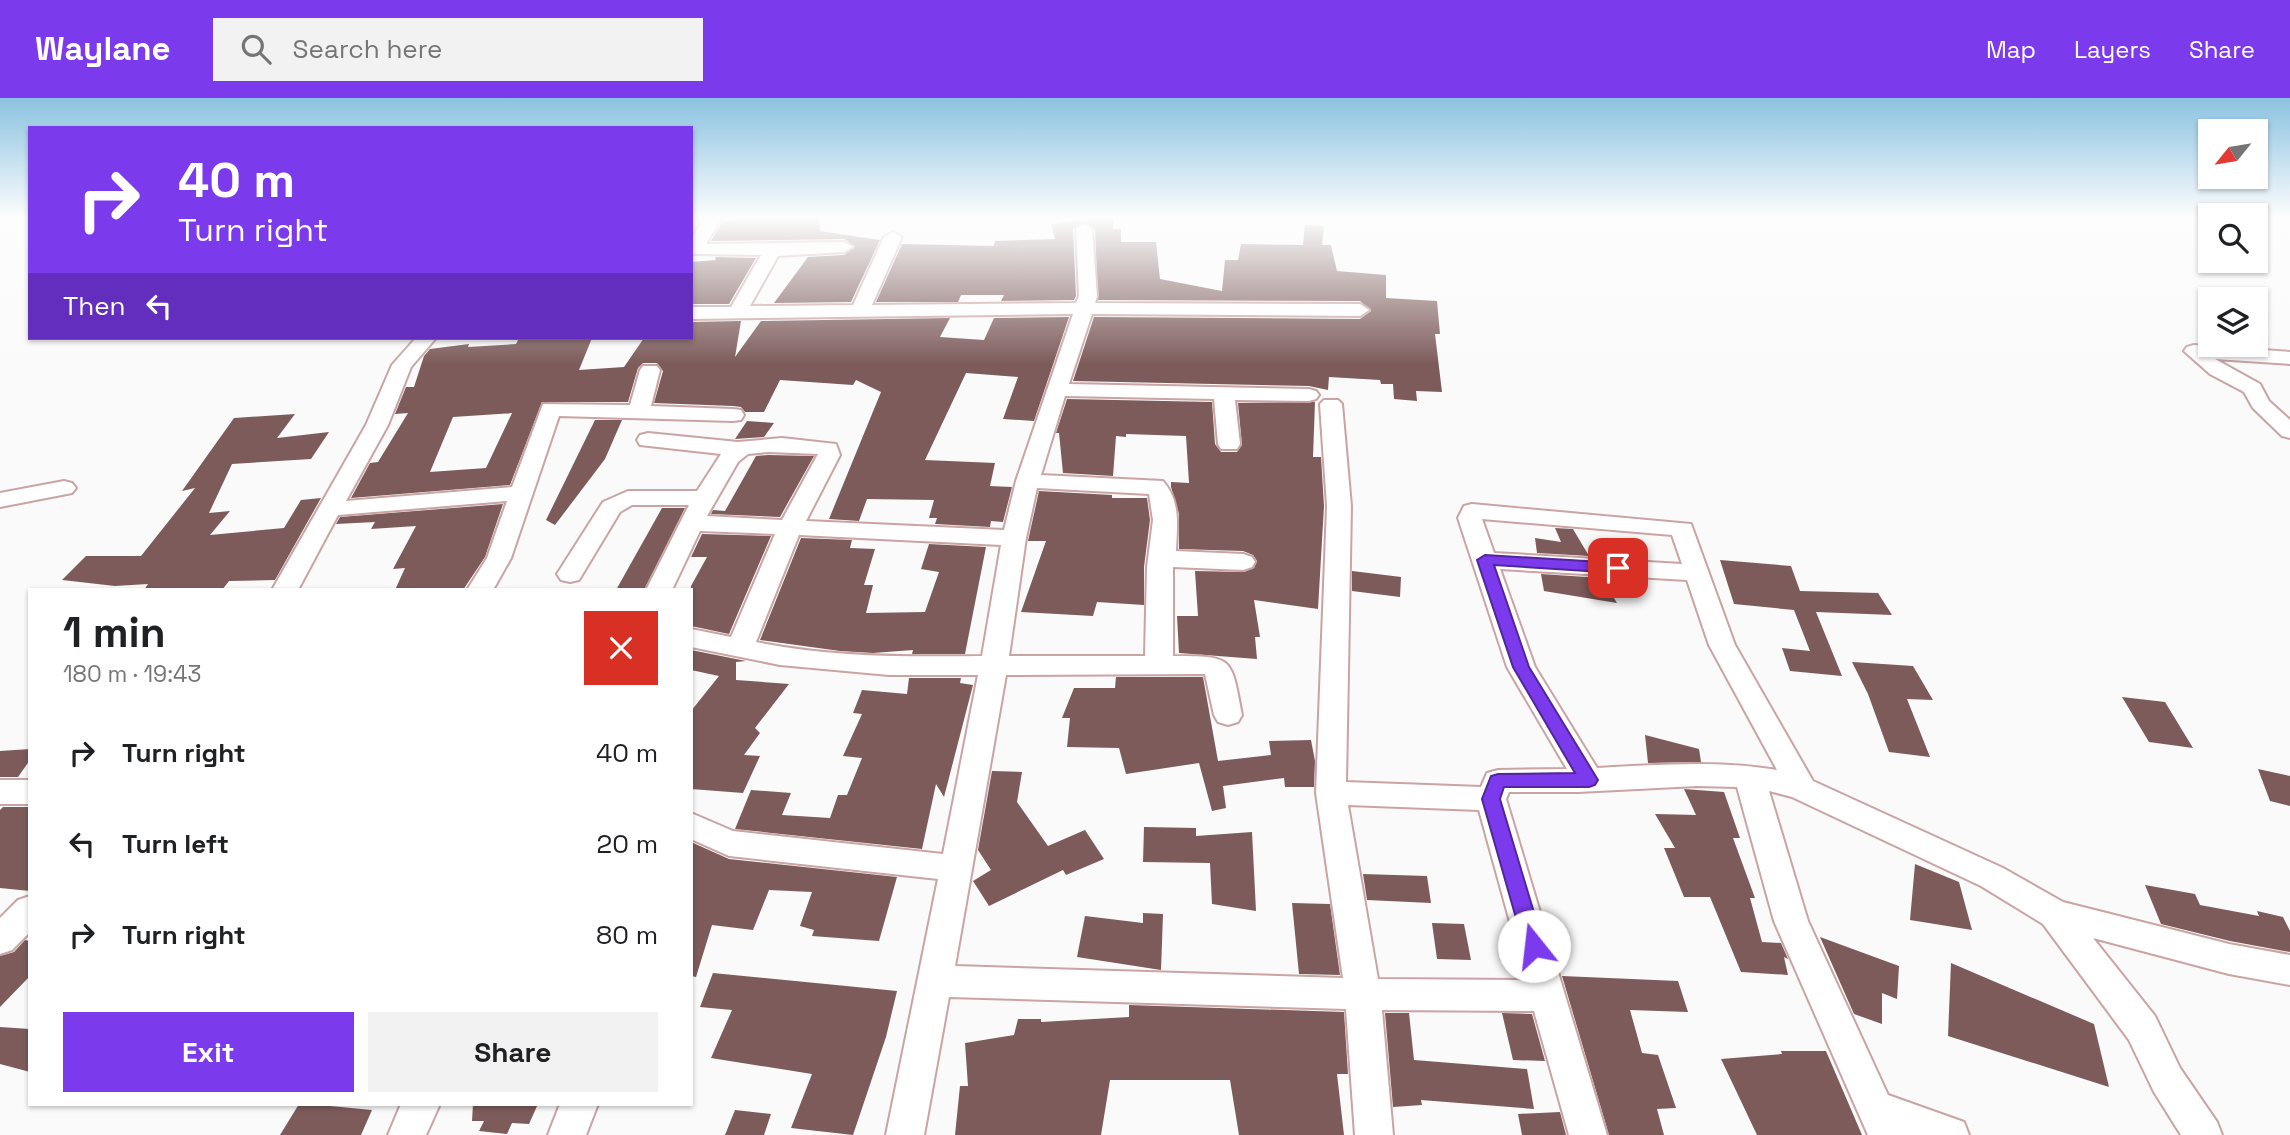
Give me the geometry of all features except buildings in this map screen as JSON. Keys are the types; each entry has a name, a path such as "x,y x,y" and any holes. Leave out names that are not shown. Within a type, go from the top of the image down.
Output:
{"street":[{"path":"737,313 763,267"},
{"path":"860,310 879,267"},
{"path":"905,1135 995,664 1014,538 1027,481 1055,390 1085,308 1088,296 1086,267"},
{"path":"693,313 1085,308 1360,310"},
{"path":"287,588 296,576 377,425 402,365 424,340"},
{"path":"2290,358 2194,351 2208,364 2253,388 2260,404 2290,430"},
{"path":"639,411 650,370"},
{"path":"1055,390 1224,394 1320,400 1339,506 1331,793 1363,994 1374,1135"},
{"path":"1224,394 1229,444"},
{"path":"481,588 499,558 551,409 733,415"},
{"path":"648,440 738,449 828,449 829,455 790,528 740,648"},
{"path":"660,588 705,498 732,453 738,449"},
{"path":"1027,481 1155,486 1160,490 1164,502 1159,664"},
{"path":"0,500 64,488"},
{"path":"330,509 521,493"},
{"path":"570,574 611,507 619,501 628,498 705,498"},
{"path":"1589,780 1521,667 1470,517 1476,510 1586,522 1678,527 1684,532 1722,645 1802,789"},
{"path":"693,523 1014,538"},
{"path":"1163,558 1243,562"},
{"path":"1485,560 1698,573"},
{"path":"693,638 780,656 889,666 1159,664 1216,667 1220,671 1228,715"},
{"path":"1749,776 1791,921 1882,1123 1950,1135"},
{"path":"1588,1135 1491,799 1498,780 1749,776 1776,779 1992,877 2055,914 2229,958 2290,970"},
{"path":"0,792 28,792"},
{"path":"1331,793 1491,799"},
{"path":"693,826 729,844 956,868"},
{"path":"0,940 28,912"},
{"path":"2055,914 2142,1028 2167,1080 2203,1135"},
{"path":"933,981 1363,994 1548,996"},
{"path":"407,1135 420,1106"},
{"path":"567,1135 578,1106"}],"route":[{"path":"1534,946 1491,799 1498,780 1589,780 1521,667 1485,560 1618,568"}]}
